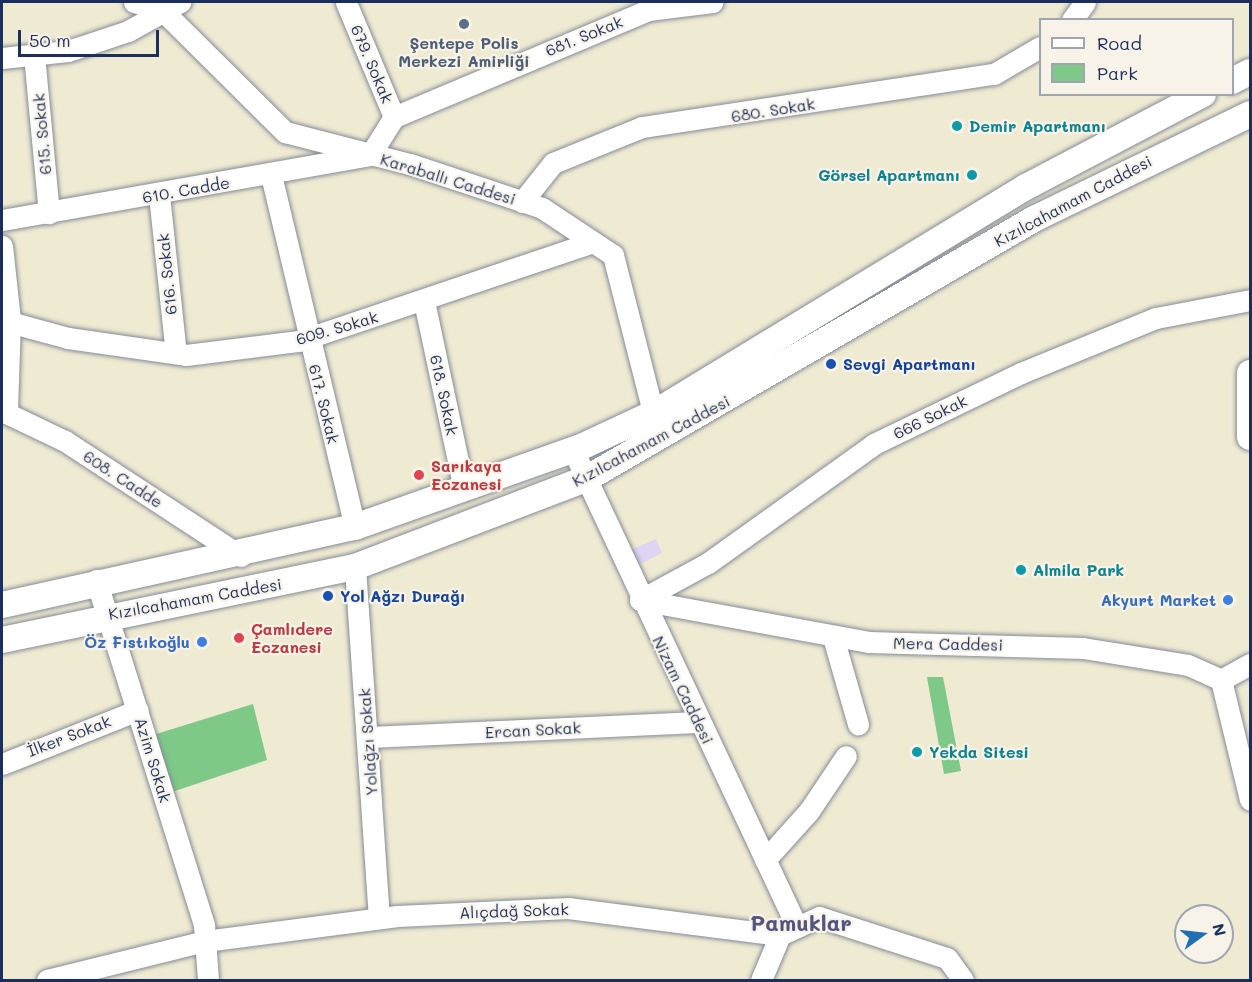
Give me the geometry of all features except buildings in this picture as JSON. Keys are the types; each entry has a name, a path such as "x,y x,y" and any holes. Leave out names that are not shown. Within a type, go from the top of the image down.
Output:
{"main road":[{"path":"1234,80 1251,72"},
{"name":"Kızılcahamam Caddesi","path":"2,605 96,580 241,556 355,527 573,450 654,413 1026,188 1199,96"},
{"name":"Kızılcahamam Caddesi","path":"2,640 108,615 181,605 355,567 586,479 1034,219 1251,114"},
{"path":"1251,373 1251,437"}],"street":[{"name":"Karaballı Caddesi","path":"135,2 171,5 285,132 522,202 613,255 660,438"},
{"name":"679. Sokak","path":"346,2 394,117 370,156"},
{"name":"681. Sokak","path":"394,117 648,10 714,2"},
{"path":"1073,18 1085,2"},
{"path":"2,58 68,51 128,31 171,5"},
{"name":"680. Sokak","path":"522,202 552,163 632,130 994,74 1039,48"},
{"name":"615. Sokak","path":"34,55 49,213"},
{"name":"610. Cadde","path":"2,220 159,195 370,156"},
{"name":"617. Sokak","path":"271,175 308,338 355,527"},
{"name":"616. Sokak","path":"159,195 176,353"},
{"name":"609. Sokak","path":"6,320 68,338 176,353 308,338 424,301 593,242"},
{"path":"2,246 6,320 4,410"},
{"name":"666 Sokak","path":"640,600 708,563 874,444 1021,373 1156,318 1251,300"},
{"name":"618. Sokak","path":"424,301 464,489"},
{"name":"608. Cadde","path":"4,410 65,441 241,556"},
{"name":"Nizam Caddesi","path":"573,450 640,600 765,860 788,931"},
{"name":"Yolağzı Sokak","path":"355,567 369,737 378,918"},
{"name":"Azim Sokak","path":"96,580 138,710 205,941 208,981"},
{"name":"Mera Caddesi","path":"640,600 833,637 1083,648 1188,665 1221,680"},
{"path":"833,637 858,724"},
{"path":"1251,664 1221,680 1251,800"},
{"name":"İlker Sokak","path":"2,764 138,710"},
{"name":"Ercan Sokak","path":"369,737 698,722"},
{"path":"765,860 809,811 846,756"},
{"name":"Alıçdağ Sokak","path":"47,981 205,941 378,918 568,908 788,931 819,917 947,958 963,981"},
{"path":"761,981 788,931"}],"shaded area":[{"path":"656,539 662,553 636,566 628,551"}],"green space":[{"path":"927,677 943,677 961,771 944,774"},
{"path":"253,704 267,760 172,792 153,735"}],"place":[{"name":"Şentepe Polis Merkezi Amirliği","path":"464,24"},
{"name":"Demir Apartmanı","path":"957,126"},
{"name":"Görsel Apartmanı","path":"972,175"},
{"name":"Sevgi Apartmanı","path":"831,364"},
{"name":"Sarıkaya Eczanesi","path":"419,475"},
{"name":"Almila Park","path":"1021,570"},
{"name":"Yol Ağzı Durağı","path":"328,596"},
{"name":"Akyurt Market","path":"1228,600"},
{"name":"Çamlıdere Eczanesi","path":"239,638"},
{"name":"Öz Fıstıkoğlu","path":"202,642"},
{"name":"Yekda Sitesi","path":"917,752"}],"district":[{"name":"Pamuklar","path":"801,923"}]}
